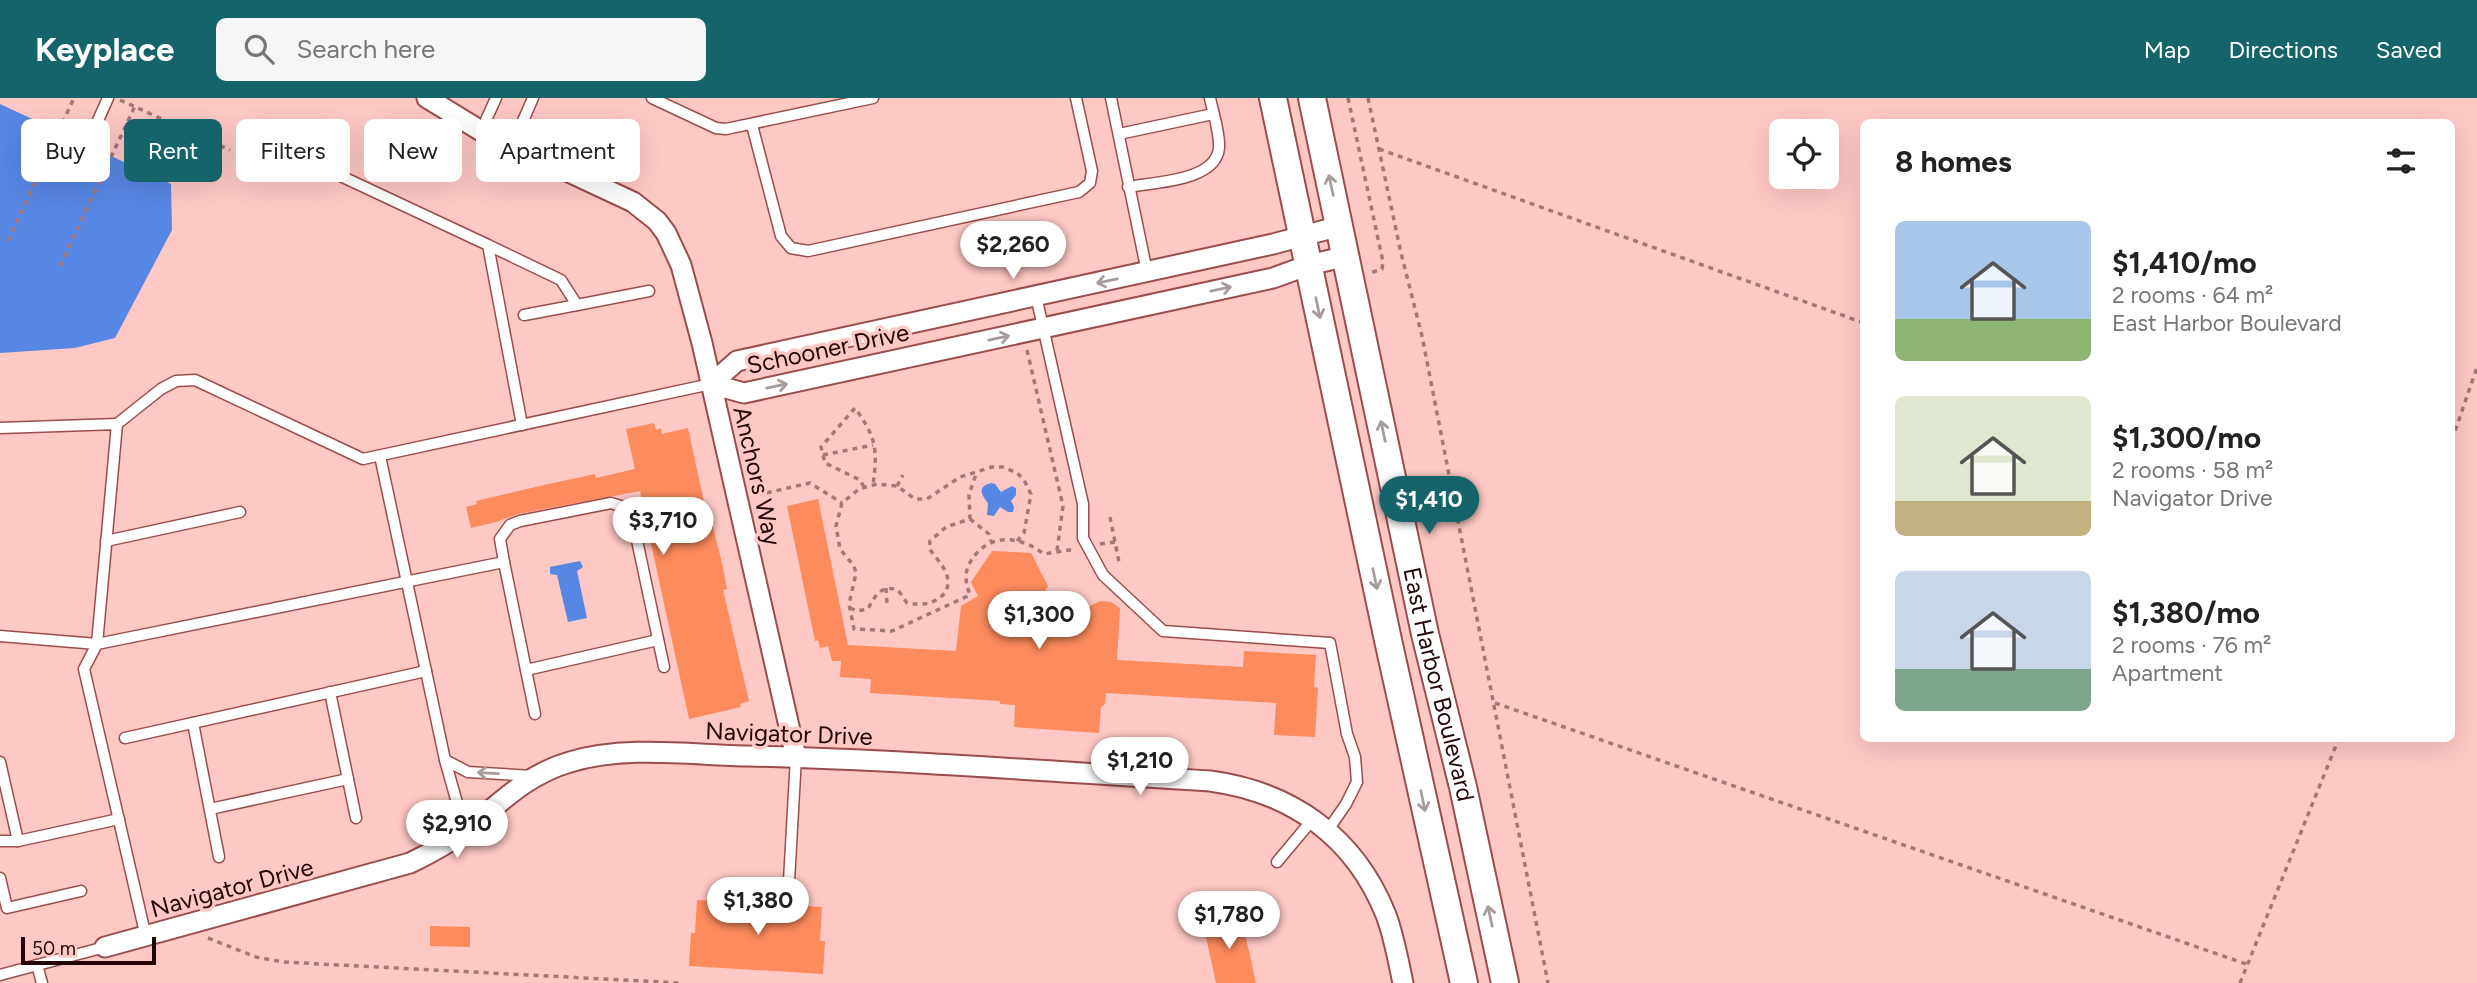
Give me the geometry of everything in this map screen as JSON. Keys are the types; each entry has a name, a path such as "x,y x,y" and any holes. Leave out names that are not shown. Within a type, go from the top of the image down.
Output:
{"main road":[{"name":"East Harbor Boulevard","path":"1273,98 1464,983"},
{"name":"East Harbor Boulevard","path":"1312,98 1425,634 1463,788 1505,983"}],"street":[{"name":"Anchors Way","path":"427,98 476,128"},
{"name":"Anchors Way","path":"590,182 633,202 657,221 674,246 681,265 711,384 796,757"},
{"name":"Schooner Drive","path":"711,384 737,361 1273,244 1302,234 1340,226"},
{"name":"Schooner Drive","path":"711,384 744,393 1273,278 1309,265 1347,256"},
{"name":"Navigator Drive","path":"105,947 410,863 465,831 533,776 568,762 606,754 796,757 1210,781 1255,790 1279,799 1320,825 1352,856 1372,886 1386,916 1402,983"}],"lane":[{"path":"99,119 108,98"},
{"path":"486,119 496,98"},
{"path":"524,119 533,98"},
{"path":"652,98 716,128 752,125 873,98"},
{"path":"752,125 781,236 791,248 808,251 1079,192 1090,183 1092,171 1076,98"},
{"path":"1111,98 1147,272"},
{"path":"1128,187 1188,176 1211,166 1219,146 1210,98"},
{"path":"1119,134 1213,114"},
{"path":"350,180 561,279 577,305"},
{"path":"488,245 522,425"},
{"path":"524,315 649,291"},
{"path":"1036,296 1083,504 1083,538 1103,576 1163,631 1330,643 1347,734 1355,757 1357,782 1346,804 1277,862"},
{"path":"0,428 117,424 176,381 195,380 363,459 711,384"},
{"path":"117,424 97,644 84,669 146,937"},
{"path":"380,456 445,760 465,831"},
{"path":"535,714 500,540 510,526 520,521 605,503 624,507 632,517 664,667"},
{"path":"106,541 240,512"},
{"path":"0,636 97,644 504,562"},
{"path":"526,670 658,640"},
{"path":"125,738 426,671"},
{"path":"330,692 356,818"},
{"path":"193,723 219,857"},
{"path":"789,881 796,757"},
{"path":"445,760 468,772 533,776"},
{"path":"0,762 18,841"},
{"path":"210,809 348,779"},
{"path":"0,841 18,841 119,819"},
{"path":"0,878 7,908 81,891"},
{"path":"0,975 105,947"},
{"path":"37,965 42,983"}],"path":[{"path":"8,241 74,98"},
{"path":"117,98 230,150"},
{"path":"1348,98 1383,262 1382,268 1373,272"},
{"path":"1368,98 1401,253 1422,335 1548,983"},
{"path":"60,266 135,106"},
{"path":"1379,149 1860,322"},
{"path":"1024,346 1029,353 1063,506 1057,552"},
{"path":"2455,431 2477,367"},
{"path":"864,487 860,480 825,463 821,447 855,408 871,431 877,458 873,485"},
{"path":"823,455 873,444"},
{"path":"1017,541 1024,533 1031,500 1024,480 1017,473 1003,467 992,467 960,477 927,499 915,499 897,486 873,485 852,493 842,503 836,526 838,543 856,573 850,596 853,629 892,631 970,594 965,580 967,567 981,548 992,541 1017,541 1044,554 1115,542"},
{"path":"976,474 969,495 970,519 989,534 992,541"},
{"path":"897,486 903,475"},
{"path":"757,495 810,483 842,503"},
{"path":"1110,517 1119,562"},
{"path":"850,608 857,611 868,610 880,591 886,588 898,590 907,603 928,605 937,601 949,585 943,566 929,548 930,541 946,527 970,519"},
{"path":"886,588 887,604"},
{"path":"1495,703 2249,965"},
{"path":"2240,983 2337,742"},
{"path":"219,942 256,957 283,962 680,983"}],"water":[{"path":"0,104 32,119 21,119 21,182 110,182 110,155 124,162 124,182 171,184 172,230 115,338 75,348 0,353"},
{"path":"991,483 1001,492 1012,486 1016,488 1016,495 1011,501 1013,512 1000,507 994,516 987,515 988,503 982,489"},
{"path":"580,561 583,567 577,571 587,618 568,622 557,575 550,574 550,567"}],"building":[{"path":"654,423 656,430 661,428 662,434 688,428 707,516 710,515 722,563 727,589 723,590 749,701 740,704 741,707 689,719 647,525 653,516 644,511 640,491 518,514 471,528 466,507 477,504 476,501 544,485 595,474 596,478 635,469 626,429"},
{"path":"818,499 848,645 956,651 961,606 978,596 971,582 992,551 1031,553 1048,586 1040,599 1071,616 1100,601 1111,602 1120,608 1117,660 1243,667 1244,651 1316,655 1314,687 1318,688 1315,737 1274,735 1276,703 1106,693 1105,704 1101,707 1099,733 1014,727 1015,705 1000,704 1000,701 870,693 871,679 840,677 841,661 832,661 828,646 820,648 818,640 815,641 787,506"},
{"path":"697,900 822,907 820,941 825,941 823,974 689,966"},
{"path":"1241,916 1256,983 1216,983 1203,924"},
{"path":"430,926 470,927 470,947 430,946"}]}
